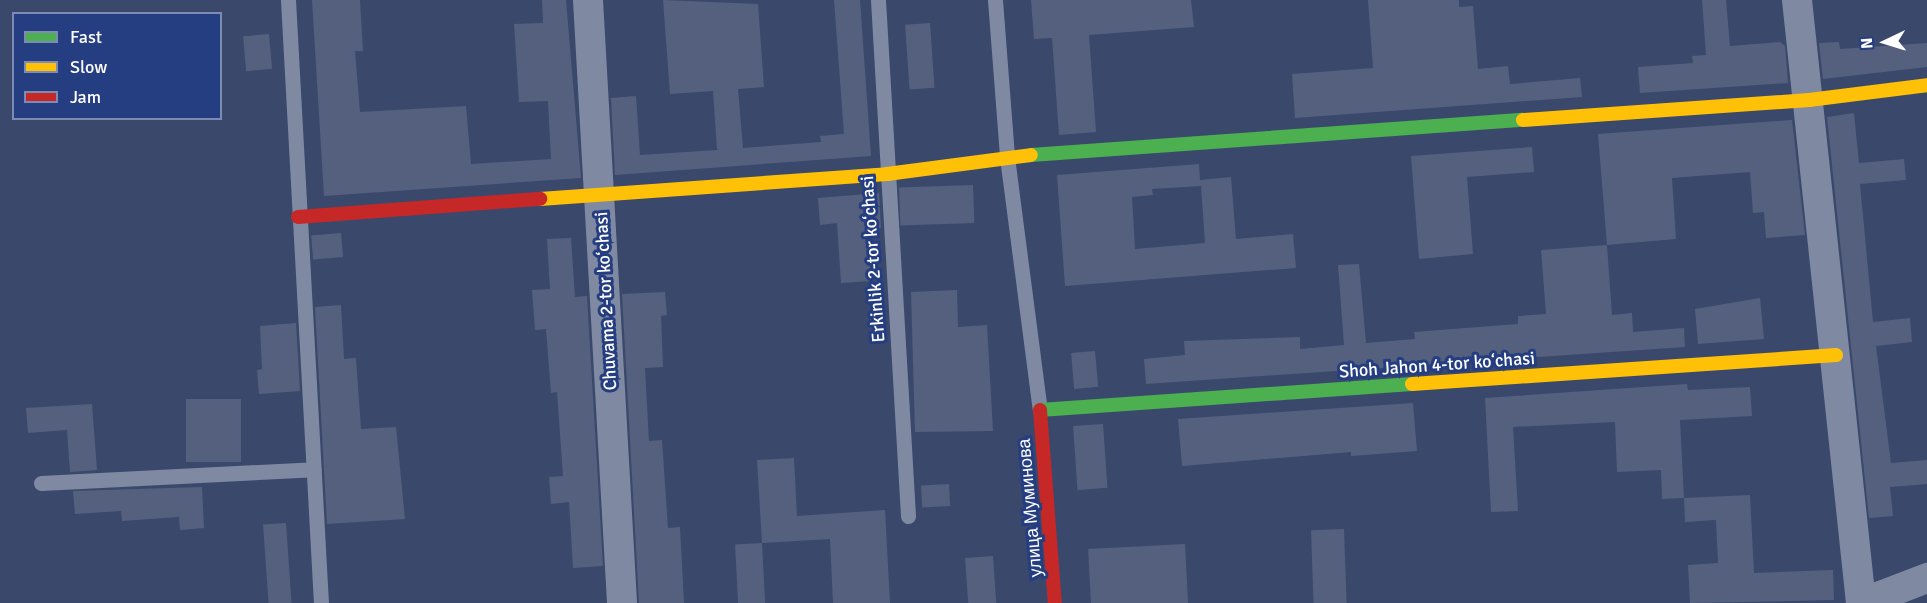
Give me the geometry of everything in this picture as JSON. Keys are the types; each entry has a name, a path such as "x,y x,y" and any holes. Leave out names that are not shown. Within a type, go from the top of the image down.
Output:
{"street":[{"name":"Chuvama 2-tor koʻchasi","path":"588,0 621,603"},
{"path":"1797,0 1862,603 1927,578"},
{"path":"298,217 887,174 1007,157 1809,100 1927,85"},
{"name":"Shoh Jahon 4-tor koʻchasi","path":"1040,410 1836,355"},
{"name":"улица Муминова","path":"1040,410 1055,603"}],"lane":[{"path":"288,0 298,217 321,603"},
{"name":"Erkinlik 2-tor koʻchasi","path":"878,0 908,516"},
{"path":"994,0 1007,157 1040,410"},
{"path":"41,483 314,469"}],"building":[{"path":"312,0 360,0 363,51 355,51 360,112 466,106 471,164 551,159 548,101 519,102 514,24 543,23 542,0 566,0 581,178 324,196"},
{"path":"663,0 758,4 764,87 738,89 743,148 821,142 820,136 844,134 834,0 860,0 871,156 615,175 611,98 636,96 640,155 717,150 713,91 670,94"},
{"path":"1031,0 1191,0 1194,27 1089,35 1096,132 1059,135 1052,38 1034,39"},
{"path":"1368,0 1459,0 1459,7 1473,6 1478,69 1508,66 1510,84 1580,78 1582,97 1295,118 1292,74 1373,68"},
{"path":"1702,0 1726,0 1730,46 1780,42 1785,46 1788,83 1640,93 1638,67 1693,63 1692,56 1706,55"},
{"path":"930,23 935,88 910,90 905,25"},
{"path":"269,34 272,69 246,71 243,36"},
{"path":"1839,42 1840,49 1927,43 1927,67 1823,79 1819,43"},
{"path":"1854,113 1859,163 1904,159 1906,180 1860,184 1873,322 1910,318 1912,342 1876,346 1891,463 1927,460 1927,484 1890,487 1893,516 1869,518 1827,117"},
{"path":"1792,120 1805,235 1766,238 1764,212 1753,213 1750,172 1672,178 1676,239 1607,245 1598,134"},
{"path":"1532,147 1534,172 1467,177 1473,254 1419,259 1411,156"},
{"path":"1199,164 1200,180 1231,177 1236,239 1293,234 1296,268 1065,286 1057,175","holes":["1201,186 1205,243 1135,249 1132,197 1153,195 1152,189"]},
{"path":"973,185 974,223 900,226 899,188"},
{"path":"879,193 881,228 868,229 871,281 841,283 837,223 820,225 818,198"},
{"path":"341,233 343,257 313,260 311,236"},
{"path":"571,238 575,297 587,296 603,566 573,568 569,502 551,504 549,477 563,476 557,392 551,393 546,329 535,330 532,290 550,289 547,239"},
{"path":"1607,245 1612,315 1632,313 1633,332 1684,328 1685,347 1146,384 1144,359 1185,355 1184,341 1300,337 1300,349 1344,345 1338,265 1359,264 1366,343 1415,339 1414,332 1518,324 1518,316 1546,314 1541,250"},
{"path":"957,290 958,327 987,325 993,431 915,432 911,292"},
{"path":"665,292 667,315 661,316 663,367 645,368 649,441 662,440 668,528 680,527 684,603 639,603 622,294"},
{"path":"1760,298 1764,339 1698,344 1695,309"},
{"path":"341,305 344,359 356,358 361,429 396,427 405,519 327,524 315,307"},
{"path":"296,323 300,391 259,394 257,370 262,369 260,326"},
{"path":"1095,351 1098,387 1074,389 1071,353"},
{"path":"1687,384 1688,390 1750,387 1752,416 1680,420 1684,498 1662,499 1661,470 1617,472 1615,422 1513,427 1518,511 1491,512 1485,398"},
{"path":"186,399 241,399 241,462 186,462"},
{"path":"1413,403 1417,451 1351,456 1351,452 1182,466 1178,419"},
{"path":"92,404 97,470 70,472 67,430 28,433 26,408"},
{"path":"1103,424 1107,488 1078,490 1073,426"},
{"path":"794,458 797,516 885,510 890,603 833,603 830,539 762,543 757,460"},
{"path":"949,484 950,506 922,507 921,485"},
{"path":"202,487 204,528 180,530 179,517 122,521 121,511 75,514 73,491"},
{"path":"1750,495 1754,573 1833,570 1834,600 1690,603 1688,565 1718,563 1716,520 1685,522 1684,498"},
{"path":"286,523 292,603 269,603 263,525"},
{"path":"1344,529 1347,603 1314,603 1311,530"},
{"path":"762,543 765,603 738,603 735,544"},
{"path":"1185,544 1188,603 1091,603 1088,549"},
{"path":"993,556 996,603 968,603 965,558"}],"traffic: fast":[{"path":"1031,155 1523,120"},
{"path":"1040,410 1412,384"}],"traffic: slow":[{"path":"1523,120 1809,100 1927,85"},
{"path":"540,199 887,174 1031,155"},
{"path":"1412,384 1836,355"}],"traffic: jam":[{"path":"298,217 540,199"},
{"path":"1040,410 1055,603"}]}
